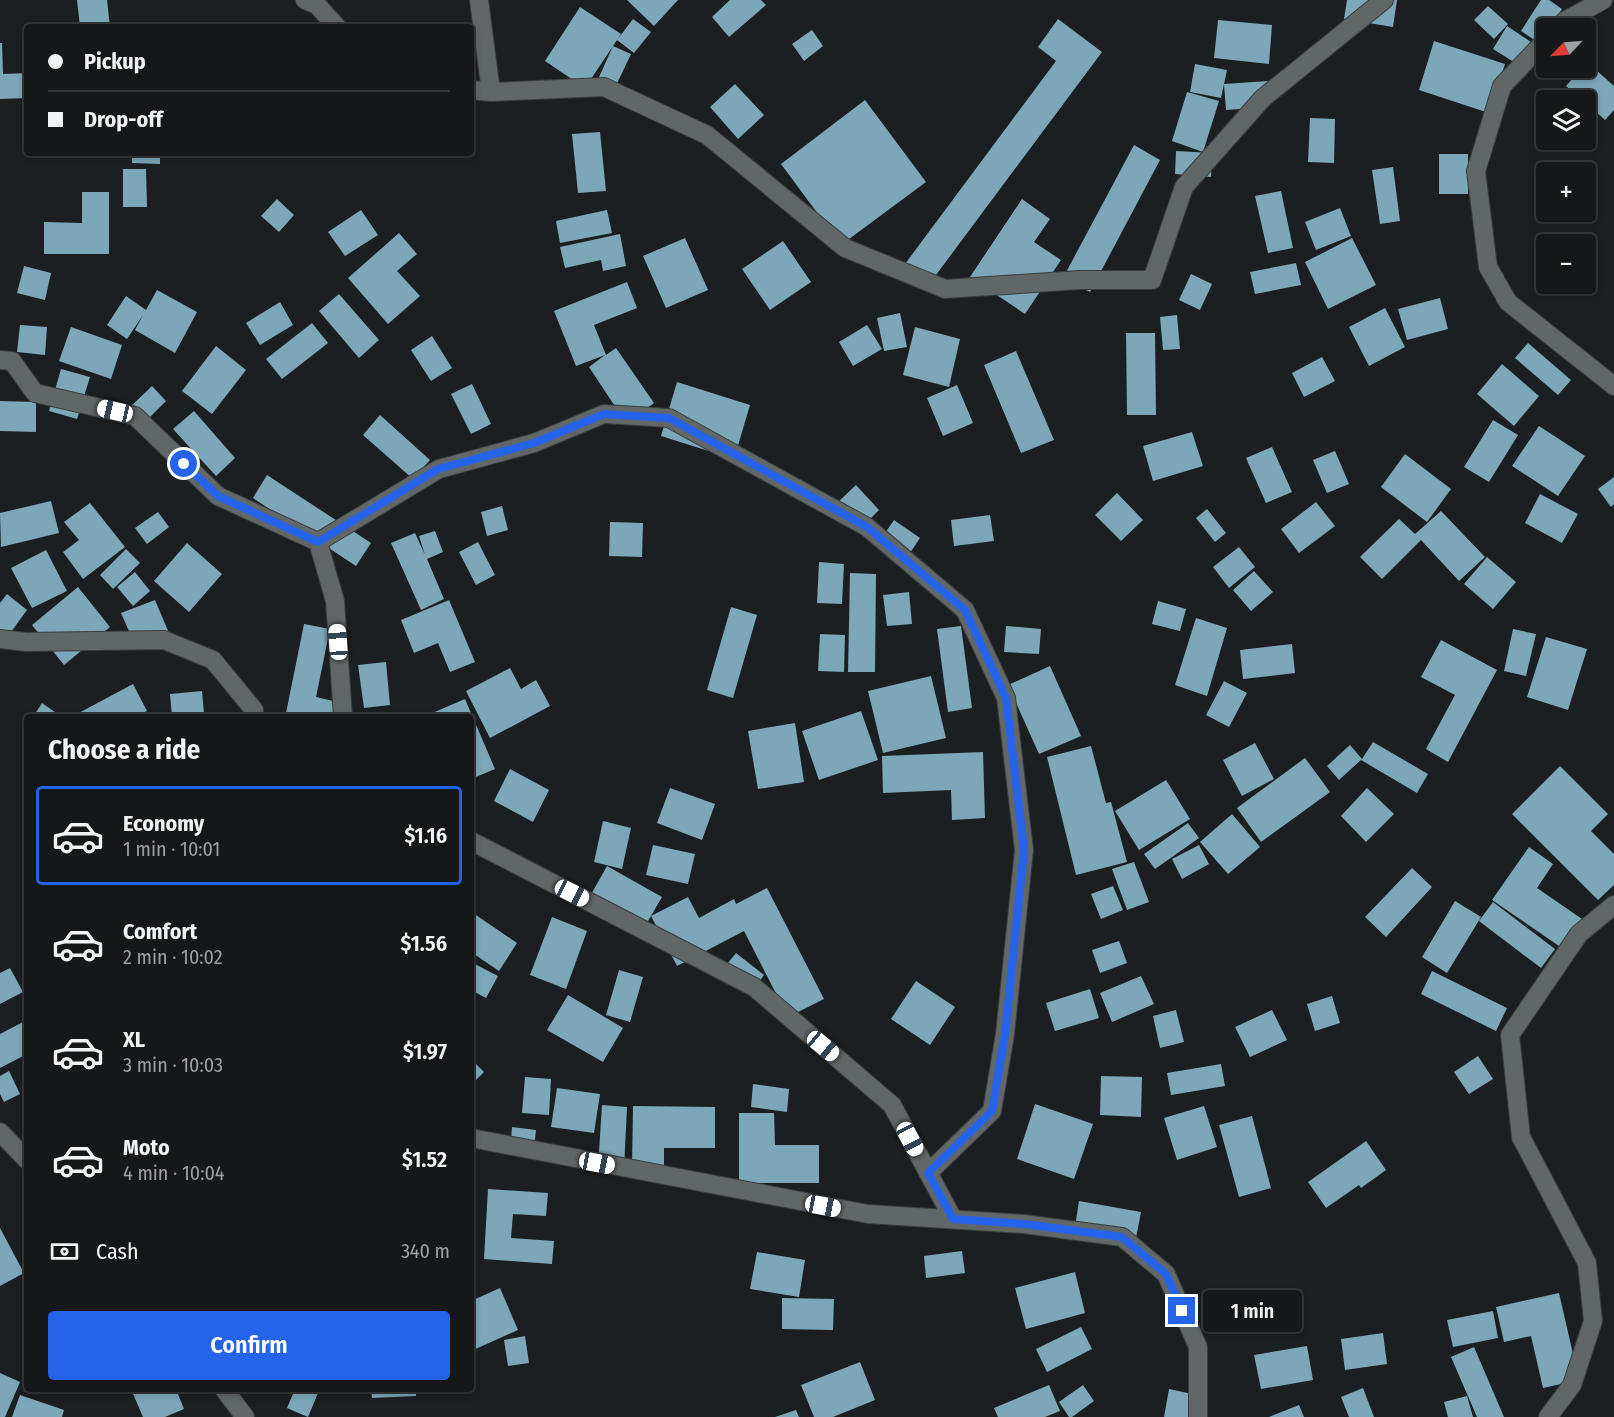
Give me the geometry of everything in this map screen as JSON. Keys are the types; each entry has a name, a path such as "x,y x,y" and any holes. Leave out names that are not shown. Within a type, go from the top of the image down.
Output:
{"street":[{"path":"305,0 317,5 334,24"},
{"path":"479,0 491,92"},
{"path":"474,90 491,92 604,87 707,135 845,248 945,289 1080,280 1152,280 1184,187 1263,98 1384,0"},
{"path":"1570,18 1596,2"},
{"path":"1536,50 1502,86 1476,171 1488,267 1508,302 1614,386"},
{"path":"0,360 12,361 35,393 135,416 218,496 318,542 335,601 343,714"},
{"path":"318,542 438,469 534,443 604,414 669,418 867,527 965,610 1006,698 1024,850 1005,1034 992,1111 928,1173"},
{"path":"0,639 26,642 164,640 213,660 257,714"},
{"path":"474,843 754,987 892,1105 953,1219"},
{"path":"1548,1417 1572,1385 1593,1321 1587,1263 1521,1137 1510,1035 1579,934 1614,905"},
{"path":"0,1132 24,1157"},
{"path":"474,1139 868,1214 1024,1224 1122,1237 1166,1274 1198,1347 1198,1417"},
{"path":"226,1392 245,1417"}],"building":[{"path":"77,0 107,0 110,24 80,24"},
{"path":"627,0 678,0 654,26"},
{"path":"730,0 761,0 766,5 729,37 712,17"},
{"path":"1347,0 1397,0 1393,27 1344,19"},
{"path":"1541,0 1549,0 1562,9 1556,18 1536,18 1536,41 1521,31"},
{"path":"1488,6 1508,24 1494,39 1474,20"},
{"path":"580,7 621,34 585,88 545,61"},
{"path":"633,19 651,32 634,53 617,40"},
{"path":"1058,19 1102,52 930,283 905,264 1056,61 1038,47"},
{"path":"1218,20 1272,25 1269,64 1214,58"},
{"path":"1507,26 1531,42 1517,64 1493,49"},
{"path":"812,30 823,46 804,61 792,44"},
{"path":"1434,41 1505,64 1489,113 1419,90"},
{"path":"0,43 2,43 3,74 24,73 24,98 0,99"},
{"path":"613,46 631,54 612,94 595,86"},
{"path":"1195,64 1227,70 1221,98 1190,92"},
{"path":"1596,70 1614,86 1614,110 1605,120 1596,112 1596,90 1571,90 1566,86 1573,78 1596,78"},
{"path":"1268,81 1269,107 1226,110 1224,84"},
{"path":"735,84 764,115 738,139 710,107"},
{"path":"1187,92 1219,101 1203,152 1172,141"},
{"path":"865,100 926,182 841,245 781,164"},
{"path":"1310,118 1335,119 1334,163 1308,162"},
{"path":"600,132 606,191 578,193 572,134"},
{"path":"1134,145 1160,160 1090,292 1063,278"},
{"path":"1176,151 1212,153 1211,177 1175,174"},
{"path":"1439,154 1468,154 1468,194 1439,194"},
{"path":"132,156 160,156 160,164 132,163"},
{"path":"1393,167 1400,221 1380,224 1372,170"},
{"path":"123,169 146,169 147,207 123,207"},
{"path":"1281,191 1293,248 1268,253 1255,196"},
{"path":"82,192 109,192 109,254 44,254 44,222 82,223"},
{"path":"277,199 294,215 279,232 261,216"},
{"path":"1022,199 1050,219 1034,242 1061,260 1025,314 970,277"},
{"path":"1340,208 1351,236 1316,250 1305,222"},
{"path":"361,210 378,235 345,256 328,232"},
{"path":"607,210 612,233 560,243 556,221"},
{"path":"399,233 417,254 397,271 420,296 388,324 348,278"},
{"path":"620,234 626,266 603,271 601,260 565,268 560,247"},
{"path":"685,238 708,290 666,308 643,256"},
{"path":"1352,238 1376,285 1328,309 1305,262"},
{"path":"783,241 811,282 770,310 742,269"},
{"path":"1296,263 1301,285 1255,294 1250,272"},
{"path":"24,266 51,273 45,300 17,293"},
{"path":"1191,274 1212,284 1200,310 1179,300"},
{"path":"627,282 637,308 594,325 606,355 616,348 654,403 626,423 589,367 605,355 576,366 554,311"},
{"path":"157,290 197,312 175,353 135,330 143,315 127,339 107,325 126,296 146,310"},
{"path":"339,294 379,340 359,358 319,311"},
{"path":"1440,298 1448,329 1407,340 1398,309"},
{"path":"280,302 293,325 260,345 246,323"},
{"path":"1385,308 1405,347 1369,366 1349,327"},
{"path":"900,313 907,347 884,351 877,318"},
{"path":"1177,315 1180,349 1163,350 1160,317"},
{"path":"312,323 328,343 282,379 266,359"},
{"path":"20,325 47,327 45,355 17,352"},
{"path":"867,325 882,349 853,366 839,342"},
{"path":"71,327 122,345 111,379 59,361"},
{"path":"915,327 960,339 949,387 903,375"},
{"path":"1126,333 1155,333 1156,415 1127,415"},
{"path":"432,336 452,368 431,381 411,350"},
{"path":"1528,343 1571,380 1558,395 1515,358"},
{"path":"216,346 246,370 212,414 182,391"},
{"path":"1016,351 1054,440 1021,453 984,365"},
{"path":"1322,357 1335,381 1304,397 1292,373"},
{"path":"1502,364 1539,396 1514,426 1477,394"},
{"path":"61,369 90,377 77,419 49,411"},
{"path":"677,382 750,405 734,459 661,436"},
{"path":"472,384 491,424 471,434 451,394"},
{"path":"957,385 973,423 943,436 927,398"},
{"path":"152,386 166,401 143,424 128,409"},
{"path":"0,401 36,402 36,432 0,431"},
{"path":"194,411 235,458 216,476 173,429"},
{"path":"380,415 430,460 413,479 363,435"},
{"path":"1493,420 1518,435 1489,482 1464,467"},
{"path":"1539,426 1585,456 1558,496 1512,466"},
{"path":"1192,432 1203,466 1153,481 1143,446"},
{"path":"1272,447 1292,492 1266,503 1246,458"},
{"path":"1335,451 1349,484 1327,493 1313,460"},
{"path":"1405,454 1451,489 1427,522 1381,487"},
{"path":"267,475 371,543 356,566 253,498"},
{"path":"1614,477 1614,504 1611,507 1598,489"},
{"path":"856,485 879,510 860,529 836,504"},
{"path":"1117,493 1143,520 1121,541 1095,515"},
{"path":"1540,494 1578,514 1562,543 1525,523"},
{"path":"51,501 59,533 1,547 0,513"},
{"path":"1316,502 1335,526 1299,553 1281,529"},
{"path":"90,503 125,547 83,579 63,552 79,540 64,522"},
{"path":"502,506 508,530 487,536 481,512"},
{"path":"1207,509 1226,533 1215,542 1196,518"},
{"path":"1441,511 1485,557 1459,581 1421,540 1382,579 1360,557 1399,519 1415,534"},
{"path":"158,512 169,527 147,544 135,528"},
{"path":"990,515 994,541 954,546 951,520"},
{"path":"894,520 920,538 904,562 877,545"},
{"path":"610,522 643,523 642,557 609,556"},
{"path":"435,531 443,552 427,559 444,599 421,610 391,543 415,533 425,555 419,536"},
{"path":"478,542 495,575 476,585 459,552"},
{"path":"187,543 222,574 189,612 154,581"},
{"path":"1239,547 1255,567 1229,588 1213,567"},
{"path":"126,549 140,563 113,589 100,575"},
{"path":"46,550 67,591 32,608 11,568"},
{"path":"1487,557 1516,582 1493,609 1464,584"},
{"path":"819,562 844,564 842,604 817,603"},
{"path":"1254,571 1273,592 1251,611 1233,590"},
{"path":"135,572 150,591 133,606 117,587"},
{"path":"850,573 876,574 875,672 848,672"},
{"path":"78,587 110,627 64,665 32,625"},
{"path":"909,592 912,624 887,626 883,595"},
{"path":"7,594 27,610 6,639 0,635 0,603"},
{"path":"155,600 169,633 136,647 121,613"},
{"path":"449,600 475,662 450,672 438,643 414,653 401,620"},
{"path":"1158,601 1186,609 1180,631 1152,624"},
{"path":"731,607 757,615 733,698 707,690"},
{"path":"1196,618 1227,628 1207,696 1175,685"},
{"path":"304,624 330,629 316,697 342,703 340,714 286,713"},
{"path":"961,626 972,708 948,712 937,629"},
{"path":"1006,626 1041,629 1039,654 1004,652"},
{"path":"1513,629 1536,634 1526,676 1504,671"},
{"path":"820,634 845,635 844,672 818,671"},
{"path":"1546,637 1587,649 1568,710 1527,697"},
{"path":"1441,640 1497,670 1448,762 1426,749 1455,695 1421,677"},
{"path":"1292,644 1295,673 1243,679 1240,650"},
{"path":"386,662 390,705 364,708 358,665"},
{"path":"1050,666 1081,736 1039,754 1008,685"},
{"path":"510,668 521,689 536,680 550,706 490,738 466,691"},
{"path":"931,676 946,738 883,753 868,691"},
{"path":"1224,681 1247,693 1229,727 1206,715"},
{"path":"133,684 147,711 141,714 77,714"},
{"path":"202,691 204,714 172,714 170,694"},
{"path":"465,699 471,714 430,714"},
{"path":"42,703 58,714 35,714"},
{"path":"861,711 878,760 819,780 802,731"},
{"path":"474,720 495,769 474,778"},
{"path":"795,723 804,782 758,789 748,731"},
{"path":"1373,742 1428,774 1417,793 1361,760 1339,780 1327,766 1350,745 1362,759"},
{"path":"1255,743 1274,779 1242,796 1223,760"},
{"path":"1091,746 1106,803 1111,802 1127,862 1076,875 1047,757"},
{"path":"983,752 985,818 952,820 951,790 883,793 882,756"},
{"path":"1305,758 1330,792 1261,842 1237,808"},
{"path":"1560,766 1608,814 1591,831 1614,854 1614,885 1598,900 1512,814"},
{"path":"510,769 549,790 533,822 494,801"},
{"path":"1166,780 1190,819 1139,850 1115,811"},
{"path":"670,788 715,804 702,840 657,823"},
{"path":"1367,788 1394,814 1366,842 1341,816"},
{"path":"1232,814 1260,847 1228,874 1200,842"},
{"path":"603,821 631,828 622,869 594,862"},
{"path":"1188,823 1199,838 1155,869 1144,854"},
{"path":"653,845 695,854 688,884 646,875"},
{"path":"1199,845 1209,864 1182,879 1172,859"},
{"path":"1529,847 1553,864 1537,888 1582,919 1562,948 1492,900"},
{"path":"1134,862 1149,902 1127,910 1112,869"},
{"path":"607,866 662,897 643,929 589,898"},
{"path":"1412,868 1432,887 1386,937 1365,917"},
{"path":"1113,886 1123,910 1101,919 1091,894"},
{"path":"767,888 824,999 788,1017 744,931 677,966 651,916 688,897 699,918 734,899 736,904"},
{"path":"1455,901 1481,917 1447,973 1422,957"},
{"path":"1493,902 1555,949 1541,968 1479,921"},
{"path":"474,914 517,943 499,971 474,954"},
{"path":"552,917 587,931 566,989 530,975"},
{"path":"1119,941 1127,963 1100,973 1092,950"},
{"path":"736,953 764,975 752,992 723,969"},
{"path":"474,964 498,976 486,998 474,992"},
{"path":"10,968 23,992 0,1004 0,973"},
{"path":"619,970 643,977 630,1022 606,1015"},
{"path":"1432,971 1507,1008 1496,1031 1421,994"},
{"path":"1141,976 1154,1004 1112,1022 1100,993"},
{"path":"916,981 955,1007 930,1045 891,1019"},
{"path":"1090,989 1099,1018 1055,1031 1046,1003"},
{"path":"568,995 623,1028 603,1062 547,1030"},
{"path":"1332,996 1340,1023 1315,1031 1307,1004"},
{"path":"1176,1010 1184,1042 1160,1048 1153,1016"},
{"path":"1272,1010 1287,1040 1250,1057 1235,1027"},
{"path":"24,1022 24,1056 0,1068 0,1034"},
{"path":"1478,1056 1493,1079 1469,1094 1454,1072"},
{"path":"474,1062 484,1072 474,1082"},
{"path":"1221,1064 1225,1086 1171,1095 1167,1073"},
{"path":"9,1071 20,1094 4,1102 0,1094 0,1076"},
{"path":"1101,1076 1142,1077 1141,1117 1100,1115"},
{"path":"525,1077 551,1079 549,1115 522,1113"},
{"path":"753,1084 789,1089 787,1112 751,1107"},
{"path":"557,1088 600,1094 594,1133 551,1127"},
{"path":"1035,1104 1093,1124 1074,1179 1017,1159"},
{"path":"602,1105 627,1107 624,1169 598,1167"},
{"path":"633,1106 715,1107 715,1148 664,1148 664,1168 632,1167"},
{"path":"1204,1106 1217,1147 1177,1160 1164,1118"},
{"path":"739,1113 774,1113 775,1145 819,1145 819,1183 739,1183"},
{"path":"1252,1116 1271,1188 1239,1197 1219,1125"},
{"path":"512,1127 536,1130 533,1157 510,1154"},
{"path":"1366,1141 1386,1170 1361,1188 1359,1185 1326,1208 1308,1182"},
{"path":"488,1189 548,1193 546,1216 513,1214 511,1238 554,1241 552,1264 484,1259"},
{"path":"1079,1201 1141,1212 1136,1238 1075,1227"},
{"path":"0,1228 24,1273 0,1286"},
{"path":"962,1251 965,1273 926,1278 924,1256"},
{"path":"757,1252 805,1260 799,1297 750,1289"},
{"path":"1075,1272 1085,1313 1026,1329 1015,1288"},
{"path":"500,1288 518,1330 474,1350 474,1300"},
{"path":"1559,1293 1579,1380 1543,1388 1531,1336 1504,1342 1496,1307"},
{"path":"782,1298 834,1299 833,1330 782,1329"},
{"path":"1493,1311 1498,1338 1453,1347 1447,1320"},
{"path":"1081,1327 1092,1349 1047,1372 1036,1349"},
{"path":"1383,1333 1387,1364 1345,1370 1341,1339"},
{"path":"525,1336 529,1363 508,1366 504,1340"},
{"path":"1307,1346 1313,1380 1261,1389 1254,1355"},
{"path":"1474,1347 1504,1417 1477,1417 1451,1357"},
{"path":"860,1362 875,1400 833,1417 814,1417 801,1385"},
{"path":"0,1373 20,1382 5,1417 0,1417"},
{"path":"1049,1385 1060,1411 1045,1417 998,1417 994,1408"},
{"path":"1083,1385 1094,1401 1069,1417 1059,1402"},
{"path":"1363,1388 1374,1417 1349,1417 1341,1397"},
{"path":"1169,1389 1192,1394 1188,1417 1164,1417"},
{"path":"132,1392 177,1392 184,1409 165,1417 143,1417"},
{"path":"294,1392 318,1393 308,1417 287,1408"},
{"path":"371,1392 416,1392 416,1396 372,1398"},
{"path":"20,1395 64,1410 62,1417 12,1417"},
{"path":"1467,1396 1473,1417 1448,1417 1444,1402"},
{"path":"1299,1405 1304,1417 1269,1417"},
{"path":"796,1410 799,1417 775,1417"}],"route":[{"path":"184,464 218,496 318,542 438,469 534,443 604,414 669,418 867,527 949,596 965,610 1006,698 1024,850 1005,1034 992,1111 928,1173 953,1219 1024,1224 1122,1237 1166,1274 1182,1311"}]}
